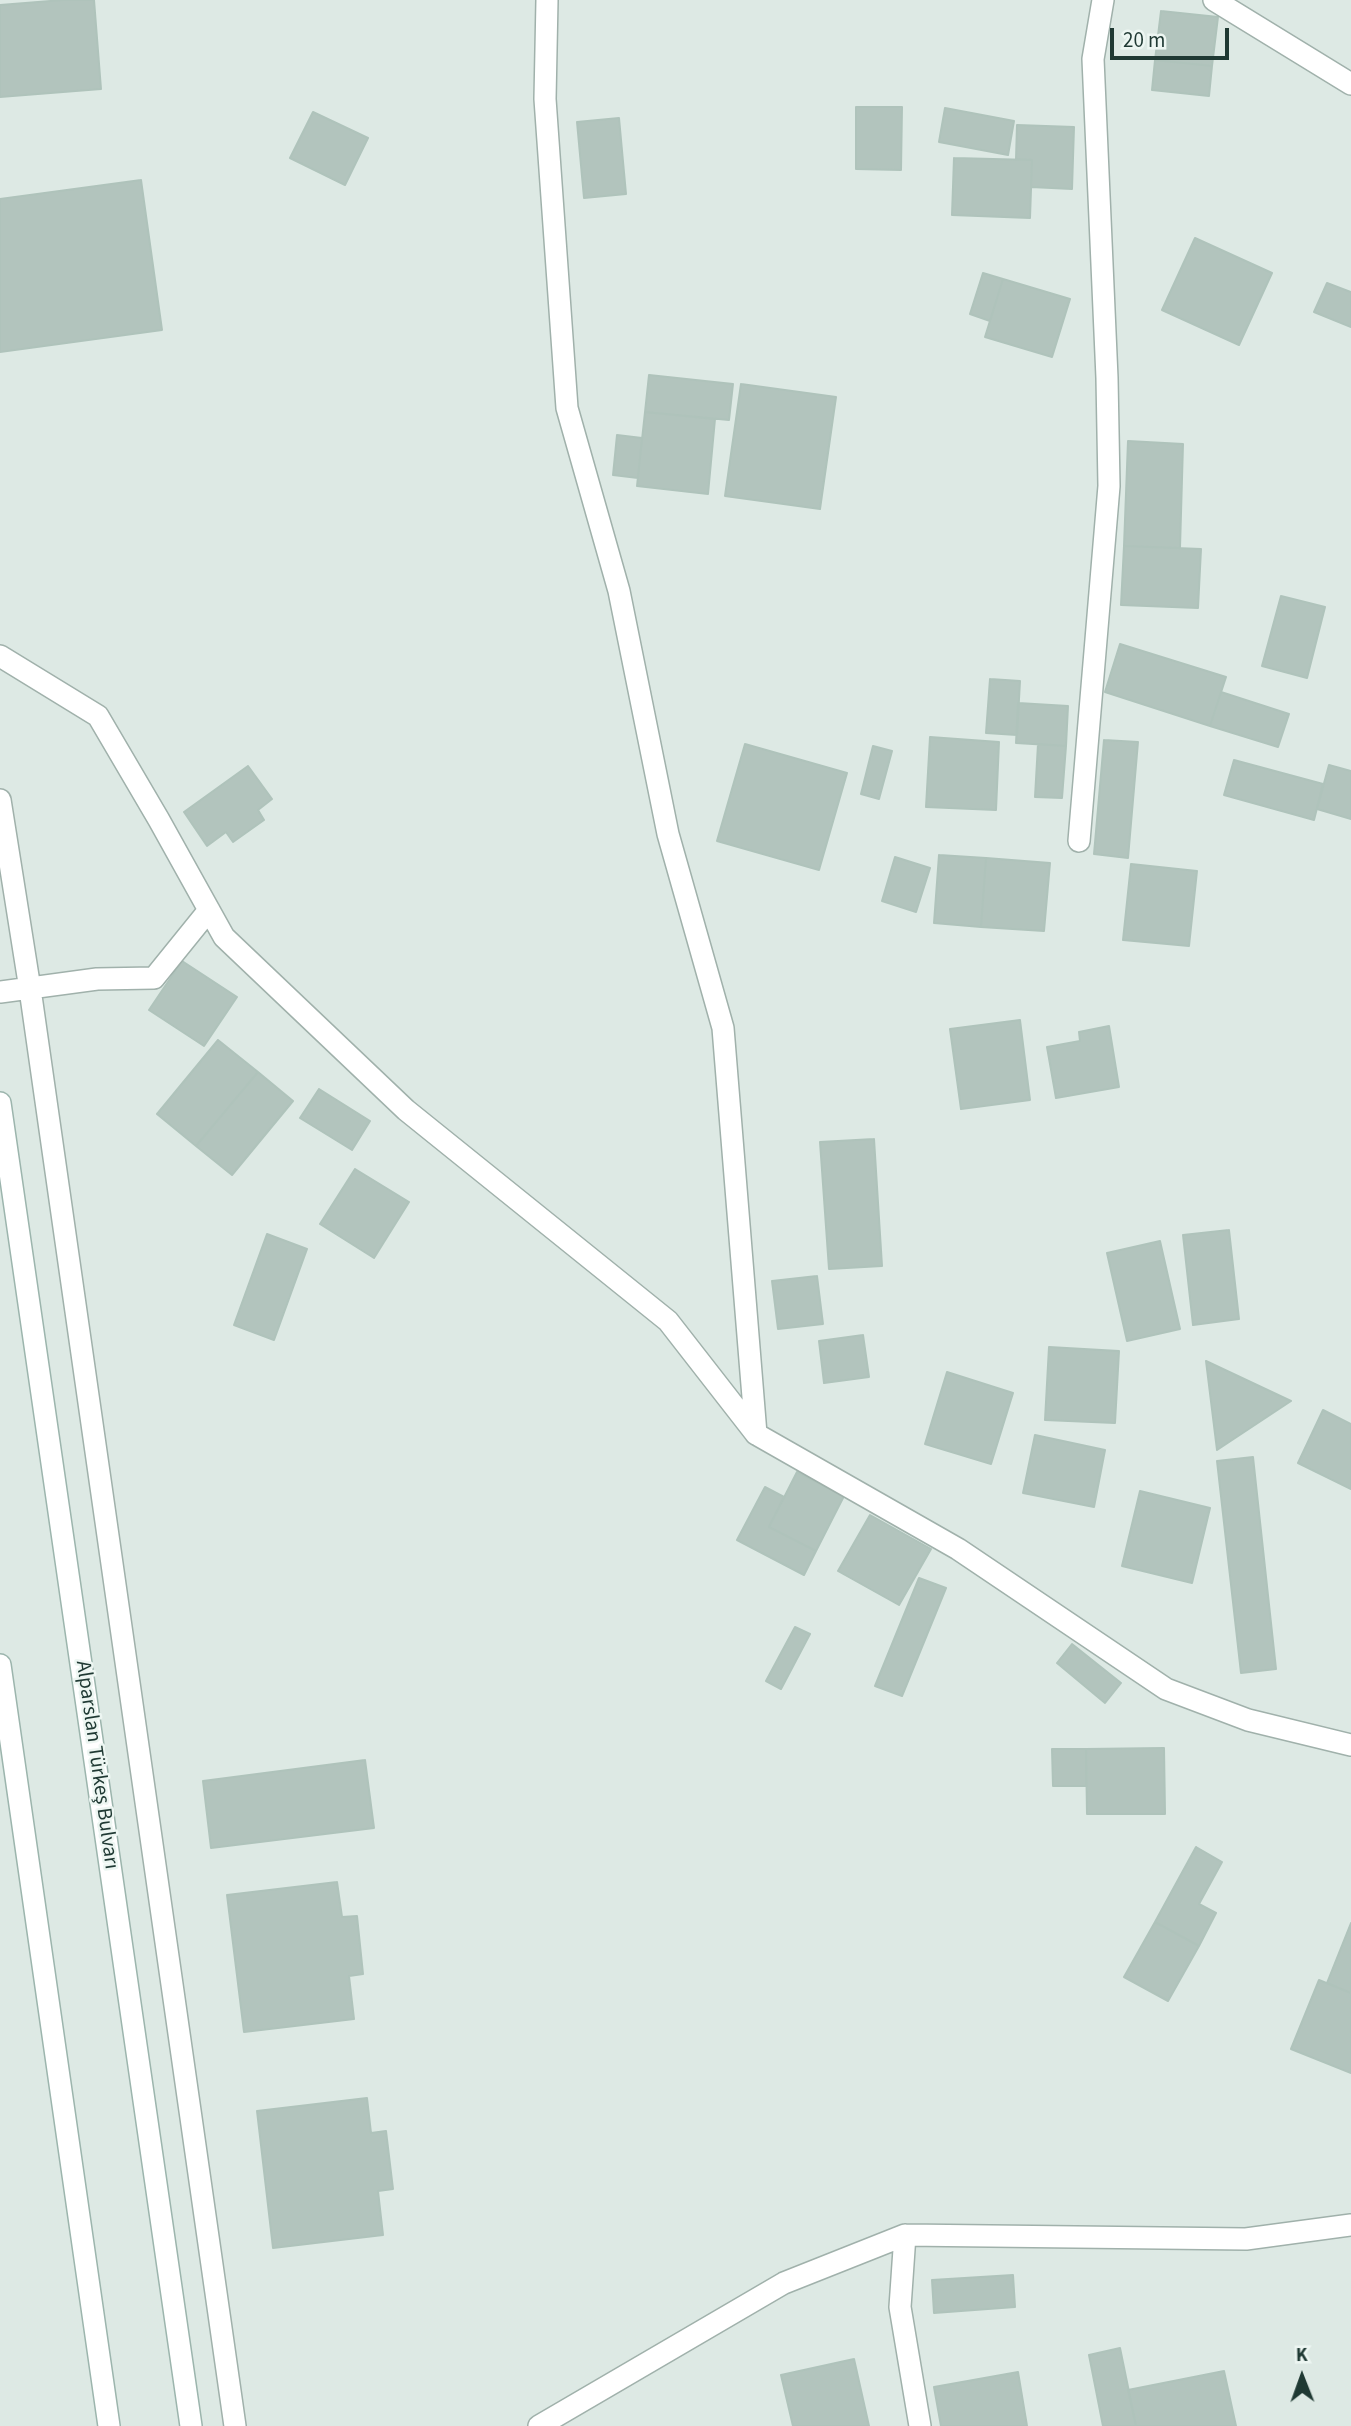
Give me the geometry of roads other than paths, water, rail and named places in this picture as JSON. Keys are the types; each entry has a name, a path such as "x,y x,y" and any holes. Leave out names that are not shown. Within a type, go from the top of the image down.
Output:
{"street":[{"path":"547,0 545,99 567,408 619,591 668,834 723,1028 756,1434"},
{"path":"1079,841 1109,486 1093,59 1103,0"},
{"path":"1214,0 1351,84"},
{"path":"0,656 98,716 224,937 406,1110 668,1321 756,1434 958,1549 1166,1689 1248,1720 1351,1745"},
{"path":"0,800 30,989 235,2426"},
{"path":"0,992 97,979 154,978 209,910"},
{"name":"Alparslan Türkeş Bulvarı","path":"0,1103 191,2426"},
{"path":"0,1665 109,2426"},
{"path":"539,2426 784,2283 905,2235 1247,2239 1351,2225"},
{"path":"905,2235 900,2307 920,2426"}]}
